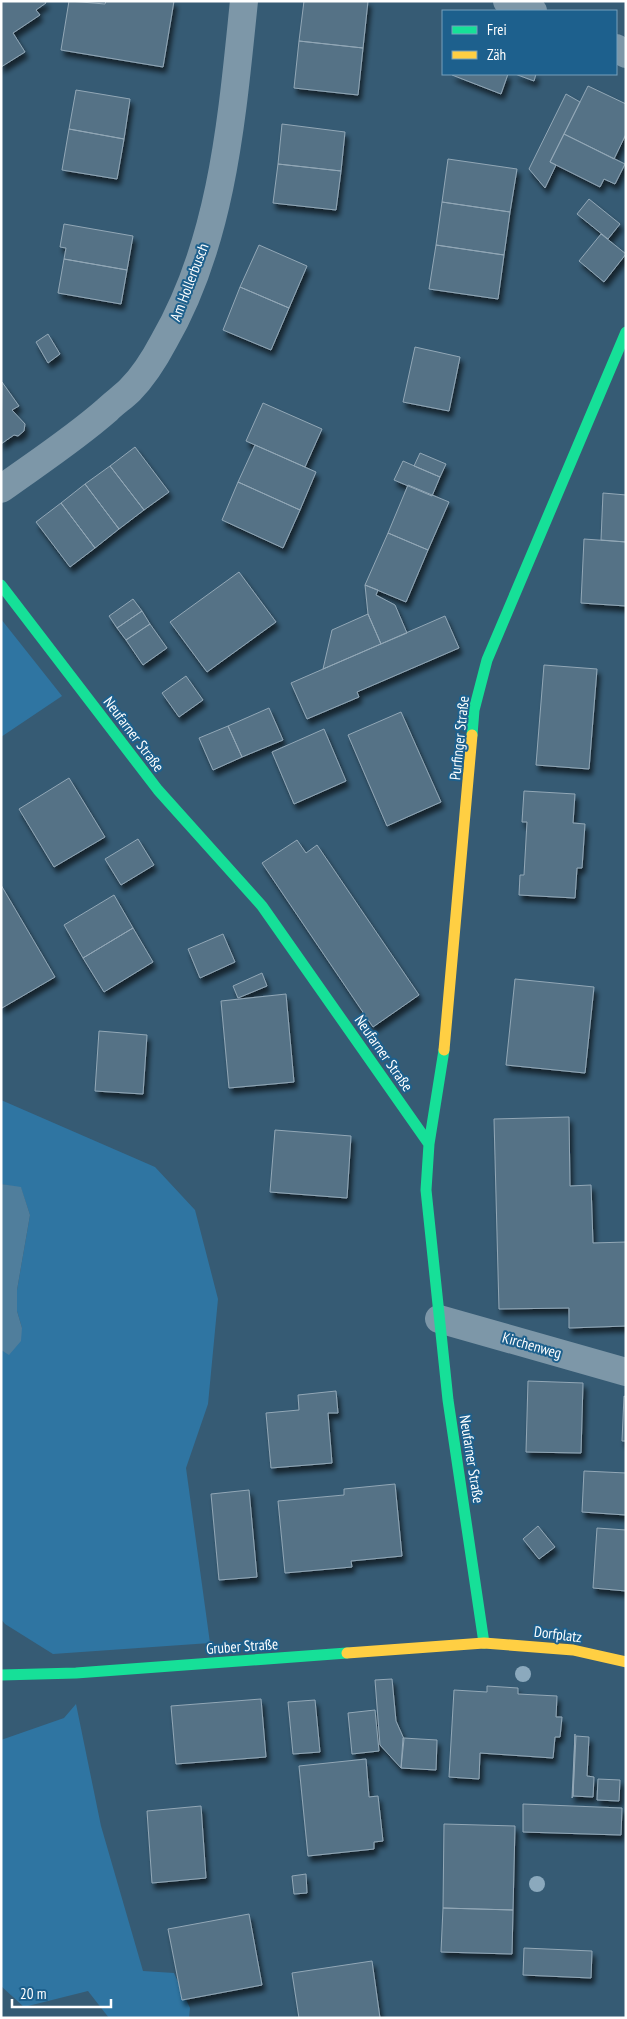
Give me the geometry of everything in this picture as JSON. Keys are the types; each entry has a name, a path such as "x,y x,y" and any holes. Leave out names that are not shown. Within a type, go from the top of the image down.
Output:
{"street":[{"name":"Am Hollerbusch","path":"1,489 85,429 130,390 153,360 179,314 200,261 213,213 226,147 244,1"},
{"path":"507,1 530,10"},
{"name":"Purfinger Straße","path":"429,1144 443,1060 474,710 487,660 626,332"},
{"name":"Neufarner Straße","path":"1,585 158,790 262,906 429,1144 426,1190 439,1319 448,1400 484,1643"},
{"name":"Kirchenweg","path":"439,1319 626,1372"},
{"name":"Dorfplatz","path":"484,1643 539,1645 626,1662"},
{"name":"Gruber Straße","path":"1,1675 86,1672 484,1643"}],"shaded area":[{"path":"1,619 62,696 1,737"},
{"path":"1,1100 155,1167 195,1210 218,1299 208,1404 186,1468 210,1643 53,1654 5,1624 1,1619 1,1350 9,1354 22,1328 17,1311 17,1290 30,1215 21,1188 1,1184"},
{"path":"1,1184 21,1187 30,1215 17,1290 17,1311 22,1328 21,1341 9,1355 1,1350"},
{"path":"76,1704 101,1826 143,1971 174,1973 190,2008 189,2018 109,2018 88,1991 24,2007 1,1986 1,1740 64,1718"}],"building":[{"path":"1,1 45,1 46,3 36,10 40,15 13,33 25,52 1,67"},
{"path":"69,1 105,4 106,1 174,1 163,67 61,50"},
{"path":"304,1 368,1 363,48 299,41"},
{"path":"299,41 363,48 358,95 294,88"},
{"path":"452,75 508,75 501,94"},
{"path":"518,75 536,75 534,81"},
{"path":"588,86 626,104 626,134 614,159 564,134"},
{"path":"76,90 130,99 124,139 69,129"},
{"path":"566,94 580,102 550,162 556,165 545,188 529,169"},
{"path":"282,124 345,132 341,171 278,164"},
{"path":"69,129 124,139 117,179 62,170"},
{"path":"564,134 625,164 615,184 604,179 600,187 550,162"},
{"path":"448,159 517,169 510,212 442,202"},
{"path":"278,164 341,171 336,210 273,203"},
{"path":"589,199 620,224 608,239 577,214"},
{"path":"442,202 510,212 504,255 436,245"},
{"path":"64,224 133,236 127,270 64,259 66,248 60,247"},
{"path":"601,234 626,254 604,282 579,261"},
{"path":"259,245 307,266 289,308 240,287"},
{"path":"436,245 504,255 498,299 429,289"},
{"path":"64,259 127,270 121,304 58,293"},
{"path":"240,287 289,308 271,350 223,330"},
{"path":"48,334 60,354 48,363 36,342"},
{"path":"415,347 460,357 449,411 403,402"},
{"path":"2,382 19,406 12,410 25,424 24,431 18,436 14,435 1,444"},
{"path":"263,403 322,429 305,467 246,441"},
{"path":"255,445 316,472 300,510 238,482"},
{"path":"135,447 169,492 144,510 110,466"},
{"path":"420,453 446,464 440,477 414,466"},
{"path":"403,461 440,477 432,496 394,480"},
{"path":"110,466 144,510 119,529 85,484"},
{"path":"238,482 300,510 283,548 222,520"},
{"path":"85,484 119,529 95,548 61,503"},
{"path":"408,485 449,502 428,550 388,533"},
{"path":"603,493 626,495 626,542 601,540"},
{"path":"61,503 95,548 70,567 36,522"},
{"path":"388,533 428,550 406,602 365,585"},
{"path":"584,539 626,542 626,606 581,603"},
{"path":"239,572 276,622 207,672 170,622"},
{"path":"365,585 378,590 376,595 395,605 407,633 381,644 368,614"},
{"path":"133,599 142,611 117,628 109,616"},
{"path":"142,611 150,624 126,640 117,628"},
{"path":"368,614 381,644 323,669 332,630"},
{"path":"445,616 459,648 357,692 359,697 307,719 291,683"},
{"path":"150,624 167,648 143,665 126,640"},
{"path":"544,665 597,669 589,769 536,765"},
{"path":"186,676 203,700 179,717 162,693"},
{"path":"269,708 283,740 242,757 228,726"},
{"path":"401,712 441,802 387,826 348,735"},
{"path":"228,726 242,757 213,770 199,738"},
{"path":"324,729 346,781 294,804 272,752"},
{"path":"69,778 105,837 54,867 19,809"},
{"path":"524,791 575,794 573,823 585,824 582,868 577,868 575,898 519,895 520,875 524,875 527,822 522,822"},
{"path":"138,839 154,865 121,885 105,859"},
{"path":"297,840 306,853 317,845 419,995 373,1027 262,863"},
{"path":"1,885 55,977 2,1008 1,1007"},
{"path":"114,895 133,928 83,958 64,925"},
{"path":"133,928 153,962 104,992 83,958"},
{"path":"223,934 235,962 200,978 188,949"},
{"path":"262,973 267,986 238,998 233,986"},
{"path":"515,979 594,987 585,1073 506,1065"},
{"path":"286,994 294,1082 229,1088 221,1001"},
{"path":"99,1031 147,1035 143,1094 95,1091"},
{"path":"569,1117 570,1186 591,1185 593,1243 626,1242 626,1326 569,1328 569,1308 499,1309 494,1119"},
{"path":"275,1130 351,1136 347,1198 270,1192"},
{"path":"528,1381 583,1383 581,1453 526,1452"},
{"path":"336,1391 338,1413 328,1413 332,1463 271,1468 266,1413 299,1410 298,1395"},
{"path":"624,1396 626,1397 626,1441 622,1441"},
{"path":"584,1471 626,1473 626,1515 582,1512"},
{"path":"395,1484 402,1556 351,1561 352,1567 285,1573 278,1501 344,1495 344,1489"},
{"path":"249,1490 257,1577 219,1580 211,1494"},
{"path":"538,1526 555,1547 539,1559 523,1539"},
{"path":"597,1528 626,1530 626,1591 593,1588"},
{"path":"392,1679 396,1721 404,1739 401,1768 380,1745 375,1680"},
{"path":"487,1686 518,1688 518,1694 557,1696 556,1717 562,1717 560,1737 555,1737 553,1758 480,1753 479,1779 449,1777 454,1690 487,1692"},
{"path":"261,1699 266,1757 176,1764 171,1706"},
{"path":"315,1700 320,1752 293,1754 288,1702"},
{"path":"375,1710 379,1751 352,1754 348,1713"},
{"path":"575,1734 573,1796 572,1798"},
{"path":"576,1736 589,1737 587,1776 594,1777 593,1797 573,1796"},
{"path":"403,1738 437,1740 436,1770 401,1768"},
{"path":"366,1759 369,1797 378,1796 383,1841 374,1842 374,1849 308,1856 299,1766"},
{"path":"598,1779 620,1780 619,1801 597,1800"},
{"path":"523,1804 622,1808 621,1835 523,1832"},
{"path":"201,1806 206,1878 152,1883 147,1811"},
{"path":"444,1824 515,1826 513,1910 443,1908"},
{"path":"306,1874 307,1893 294,1894 292,1876"},
{"path":"443,1908 513,1910 512,1954 441,1952"},
{"path":"249,1914 262,1985 182,2000 168,1929"},
{"path":"524,1948 592,1951 591,1978 523,1975"},
{"path":"372,1961 380,2018 299,2018 292,1973"}],"traffic: fast":[{"path":"472,735 474,710 487,660 626,332"},
{"path":"1,585 158,790 262,906 429,1144"},
{"path":"444,1050 429,1144 426,1190 448,1400 484,1643"},
{"path":"1,1675 76,1673 347,1653"}],"traffic: slow":[{"path":"444,1050 472,735"},
{"path":"347,1653 484,1643 573,1650 626,1662"}]}
